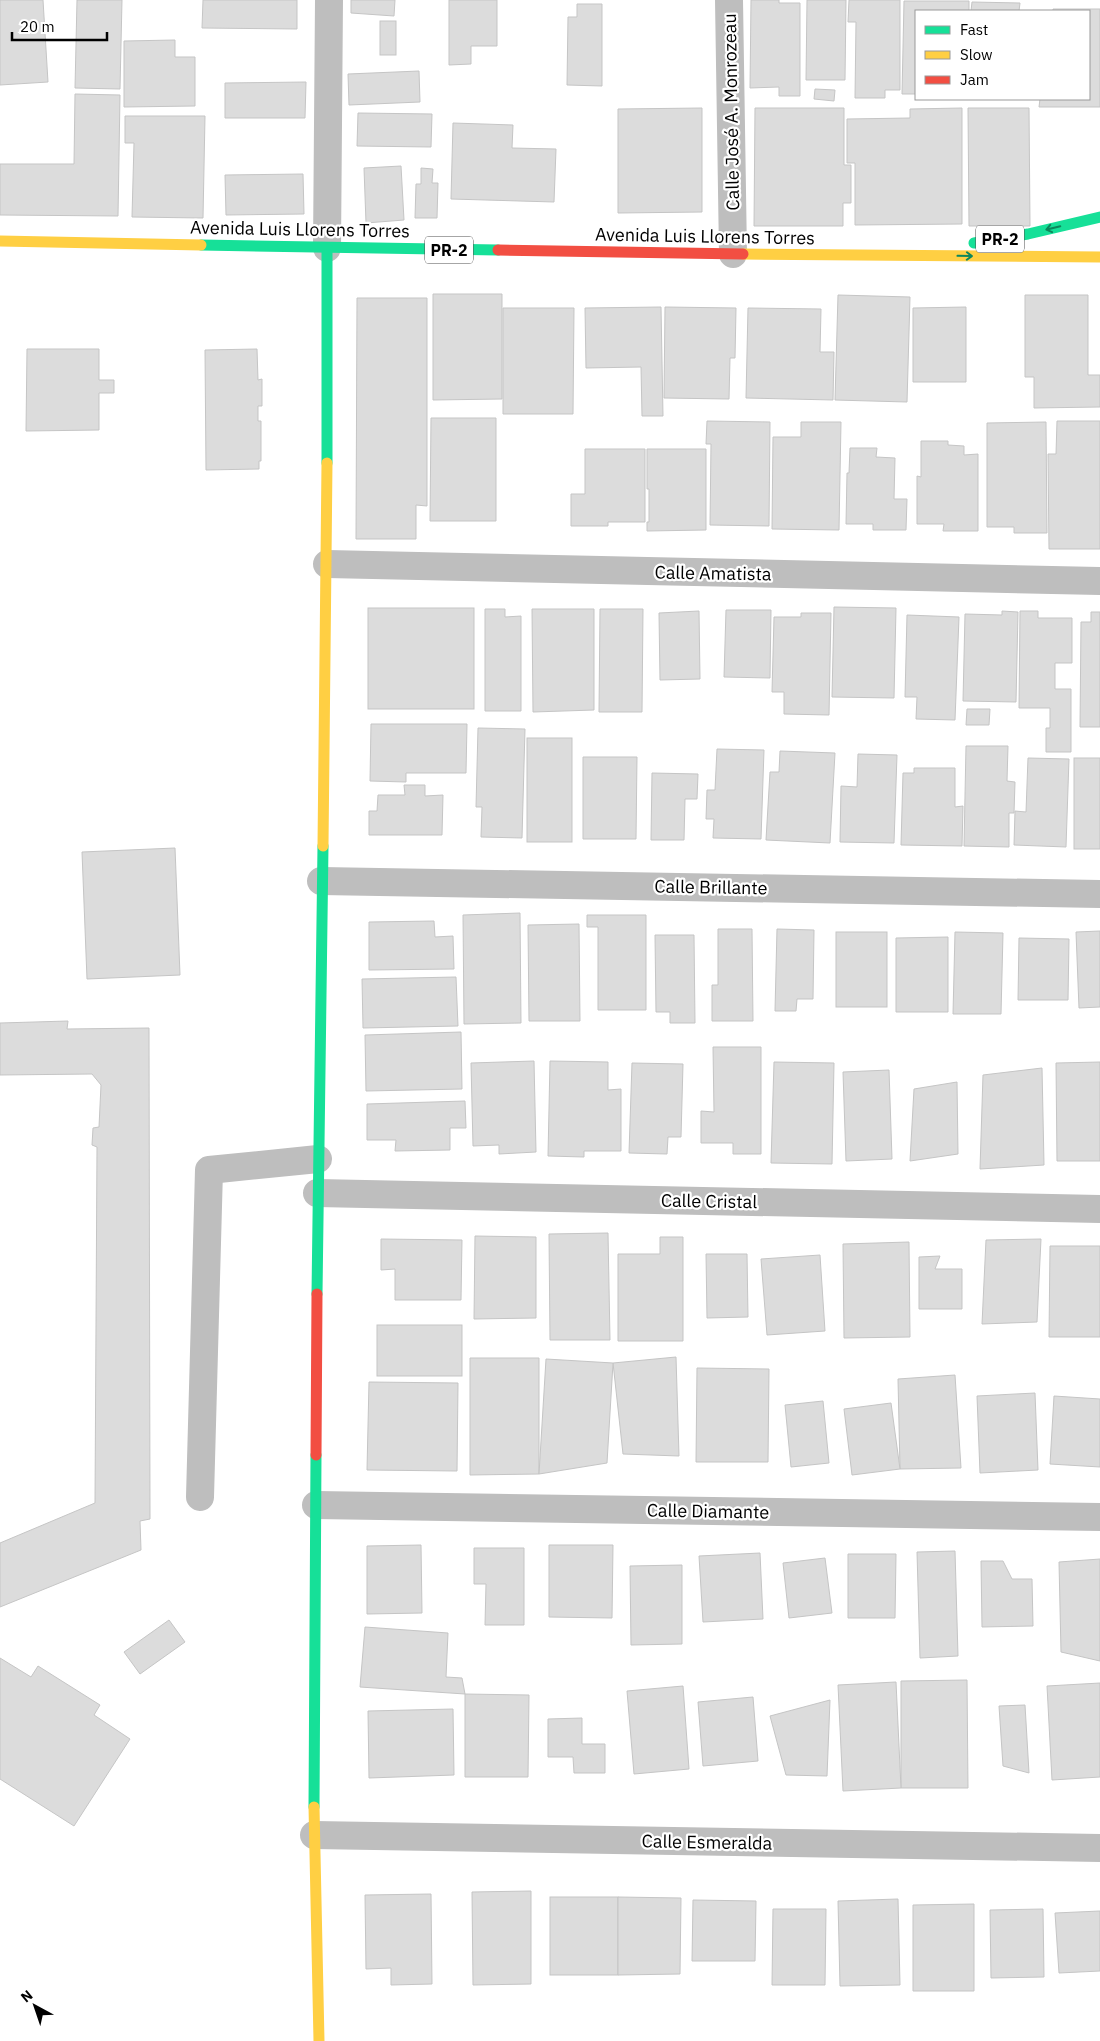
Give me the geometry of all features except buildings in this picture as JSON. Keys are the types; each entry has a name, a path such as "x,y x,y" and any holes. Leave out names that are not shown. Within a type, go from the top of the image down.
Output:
{"street":[{"path":"319,2041 314,1835 318,1158 327,564 327,248 330,0"},
{"name":"Calle José A. Monrozeau","path":"729,0 733,254"},
{"name":"Avenida Luis Llorens Torres","path":"899,255 1028,234 1100,217"},
{"name":"Avenida Luis Llorens Torres","path":"0,241 327,248 1100,258"},
{"name":"Calle Amatista","path":"327,564 1100,582"},
{"name":"Calle Brillante","path":"322,881 1100,894"},
{"path":"200,1496 209,1170 318,1158"},
{"name":"Calle Cristal","path":"318,1193 1100,1208"},
{"name":"Calle Diamante","path":"316,1505 1100,1516"},
{"name":"Calle Esmeralda","path":"314,1835 1100,1848"}],"traffic: fast":[{"path":"974,243 1028,234 1100,217"},
{"path":"201,245 498,250"},
{"path":"327,248 327,463"},
{"path":"317,1294 323,846"},
{"path":"314,1807 316,1455"}],"traffic: slow":[{"path":"0,241 201,245"},
{"path":"743,254 1100,257"},
{"path":"323,846 327,463"},
{"path":"314,1807 319,2041"}],"traffic: jam":[{"path":"498,250 743,254"},
{"path":"316,1455 317,1294"}]}
